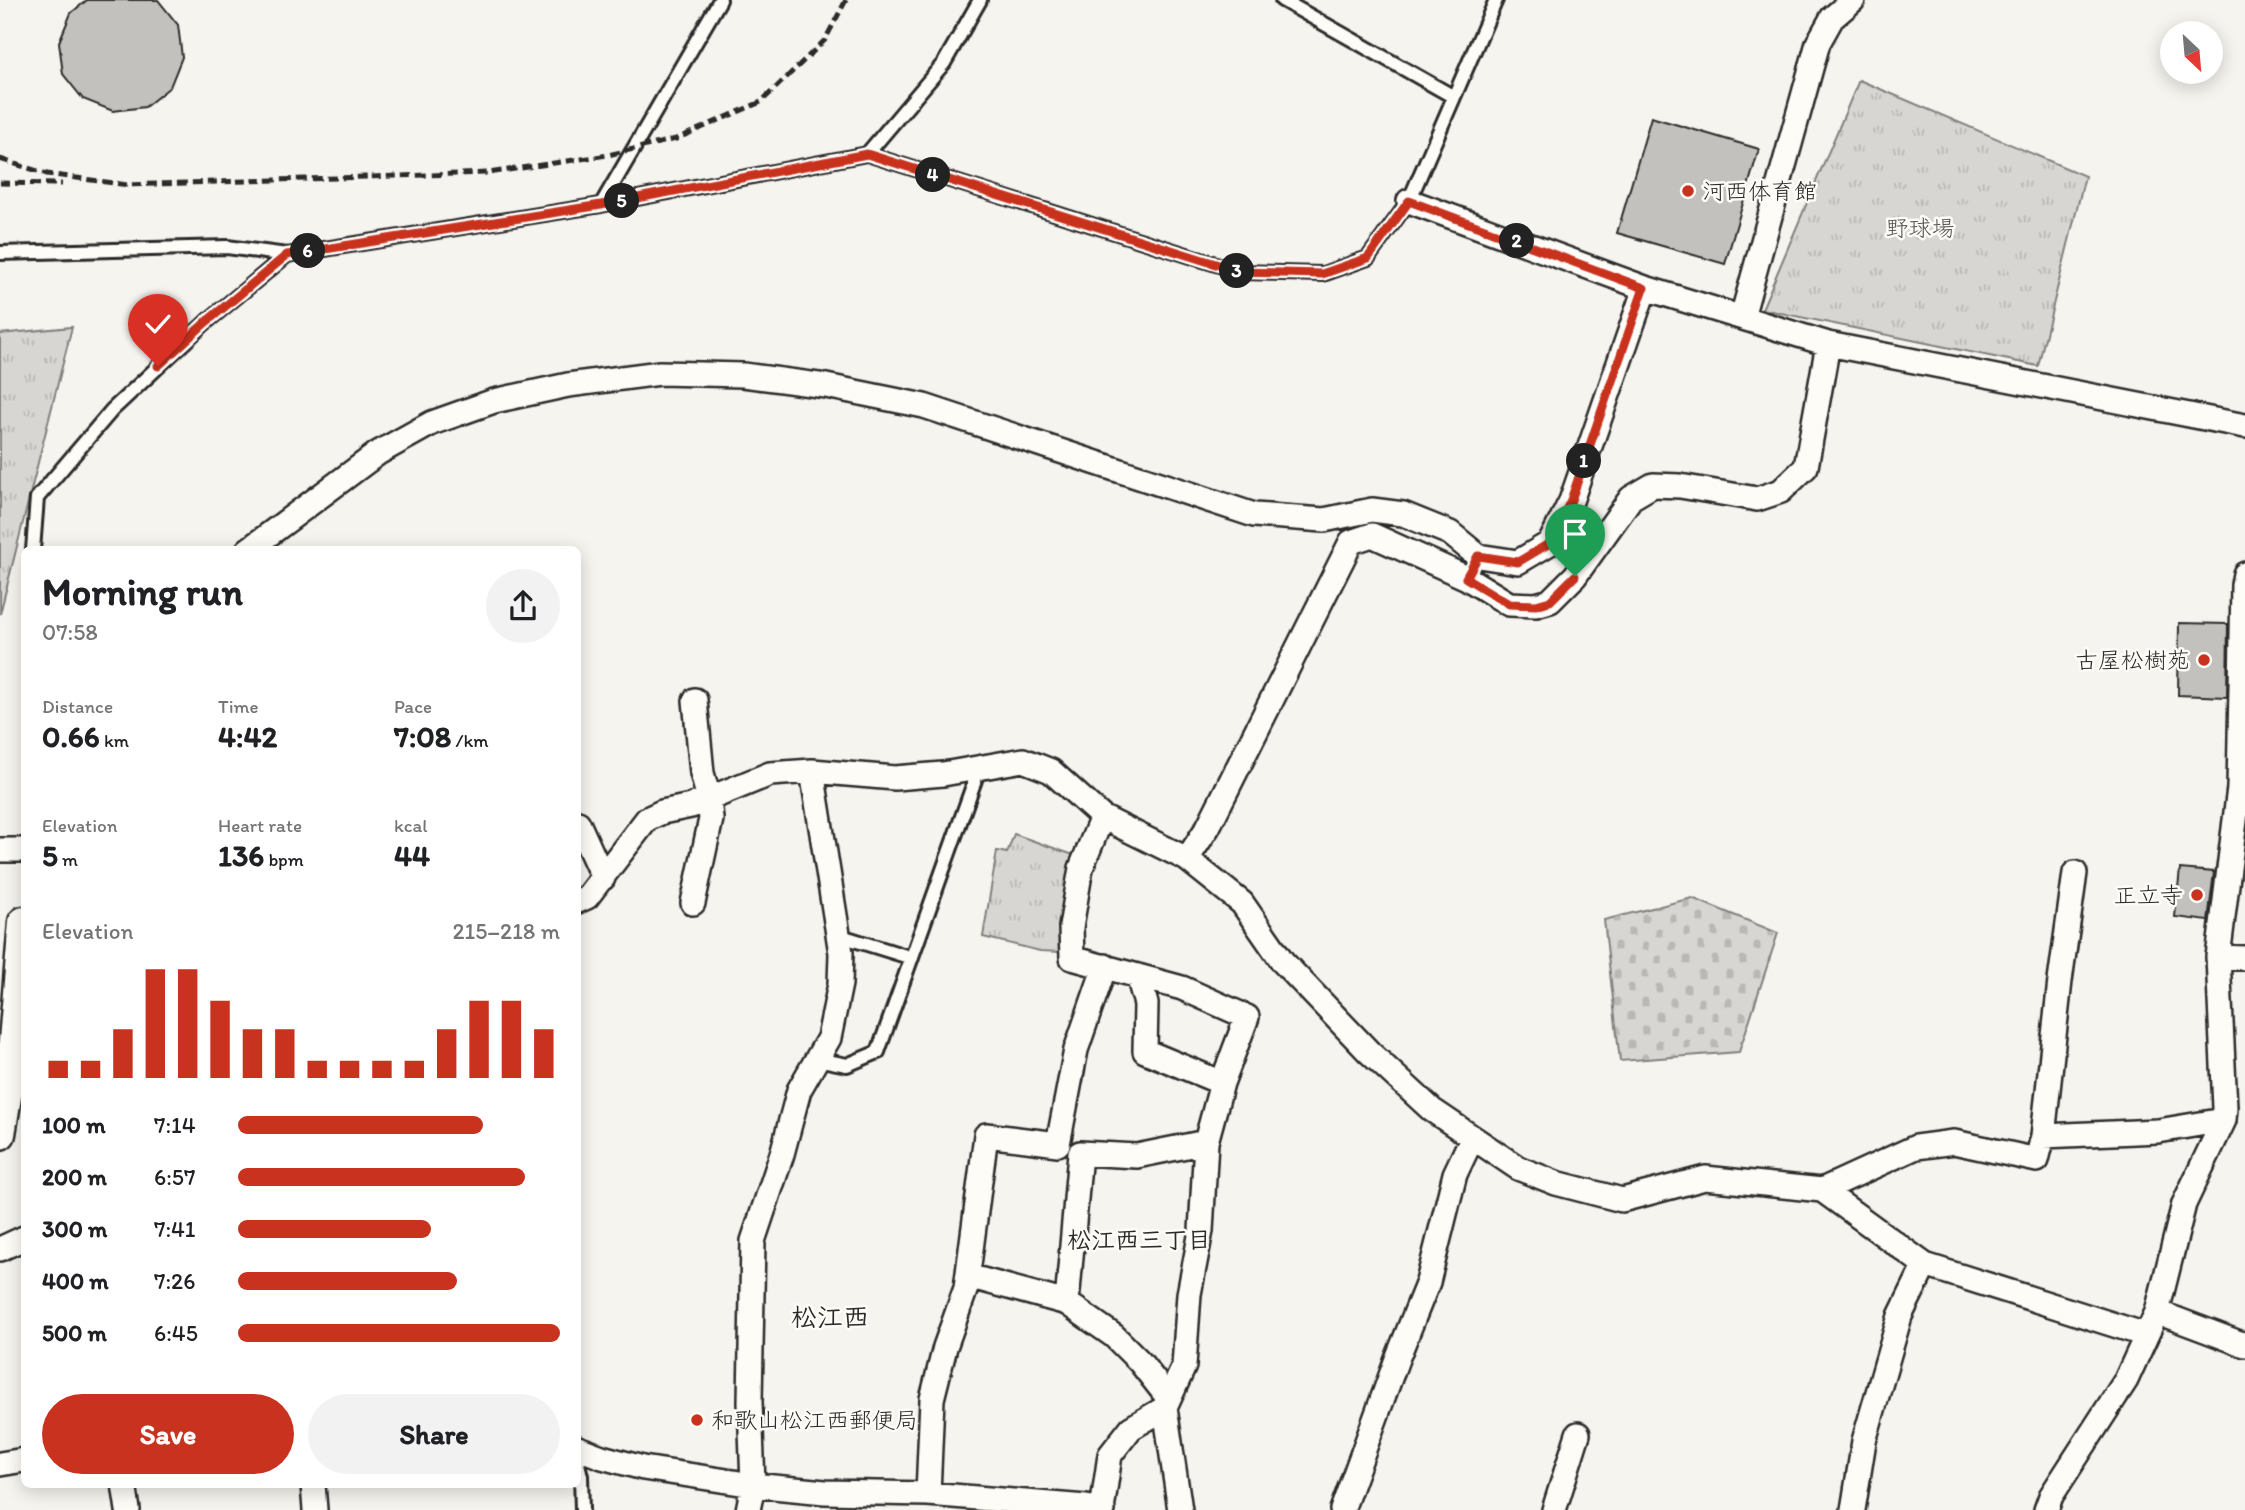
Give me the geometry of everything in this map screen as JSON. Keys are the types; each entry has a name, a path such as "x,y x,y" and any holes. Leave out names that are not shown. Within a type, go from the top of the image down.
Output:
{"street":[{"path":"1742,317 1818,43 1832,18 1853,0"},
{"path":"1409,201 1644,288 1828,344 2245,426"},
{"path":"253,546 378,453 432,423 494,401 568,385 660,373 743,375 826,386 924,406 1254,515 1324,520 1372,510 1403,514 1450,533 1478,556 1518,562 1550,543 1571,500 1644,288"},
{"path":"1186,859 1208,827 1351,542 1372,535 1466,578 1509,604 1536,605 1550,601 1575,576 1631,498 1653,485 1680,486 1756,499 1781,491 1806,467 1828,344"},
{"path":"1466,578 1478,556"},
{"path":"2046,1510 2051,1496 2126,1380 2157,1312 2184,1204 2231,1111 2218,957 2239,788 2245,574"},
{"path":"693,903 711,819 702,773 695,699"},
{"path":"581,900 587,897 603,878 647,819 662,812 691,806 770,774 812,771 895,778 943,774 1023,760 1051,771 1102,817 1186,859 1242,903 1283,962 1369,1052 1432,1110 1518,1168 1556,1183 1622,1200 1705,1178 1822,1190 1925,1265 2146,1335"},
{"path":"748,1510 752,1485 750,1402 753,1241 782,1154 799,1090 829,1038 841,984 841,953 812,771"},
{"path":"581,1449 643,1468 752,1485 825,1492 928,1494 1103,1510 1110,1455 1132,1428 1167,1404 1184,1366 1189,1294 1201,1231 1206,1142 1222,1083 1247,1017 1182,988 1072,958 1071,928 1081,869 1102,817"},
{"path":"581,829 603,878"},
{"path":"0,850 21,850"},
{"path":"1822,1190 1916,1147 1954,1142 2037,1160 2043,1136 2075,873"},
{"path":"0,1134 12,1052 21,954"},
{"path":"2218,957 2245,958"},
{"path":"928,1494 932,1399 945,1347 966,1288 986,1135 1058,1144 1076,1050 1105,967"},
{"path":"1138,976 1146,1004 1145,1051 1222,1083"},
{"path":"2043,1136 2158,1131 2231,1111"},
{"path":"1342,1510 1428,1282 1455,1174 1472,1138"},
{"path":"1067,1303 1080,1153 1137,1156 1206,1142"},
{"path":"0,1249 21,1239"},
{"path":"1853,1510 1864,1441 1900,1316 1925,1265"},
{"path":"968,1276 1067,1303 1114,1336 1140,1362 1167,1404 1180,1510"},
{"path":"2157,1312 2245,1345"},
{"path":"1554,1510 1578,1434"},
{"path":"0,1464 21,1460"},
{"path":"125,1488 128,1510"},
{"path":"313,1488 315,1510"}],"lane":[{"path":"601,205 720,0"},
{"path":"867,154 944,63 980,0"},
{"path":"1282,0 1454,97"},
{"path":"0,253 227,247 287,255 601,205 867,154 1241,272 1322,274 1368,258 1409,201 1496,0"},
{"path":"33,546 37,498 112,410 205,323 287,255"},
{"path":"817,1059 847,1065 878,1052 980,766"},
{"path":"838,935 912,958"},
{"path":"581,1476 582,1510"}],"green space":[{"name":"野球場","path":"1859,80 2085,176 2038,366 1762,309"},
{"path":"72,327 0,614 0,334"},
{"path":"1014,834 1079,857 1067,946 1060,952 1040,951 983,937 997,851 1007,853"},
{"path":"1692,898 1778,933 1739,1052 1620,1061 1604,920"}],"building":[{"path":"87,0 158,0 178,25 182,57 170,87 145,107 113,111 83,99 63,74 59,42 71,13"},
{"name":"河西体育館","path":"1651,117 1759,149 1725,264 1617,233"},
{"name":"古屋松樹苑","path":"2179,623 2228,624 2227,697 2178,695"},
{"name":"正立寺","path":"2180,869 2214,872 2208,921 2175,917"}],"railway":[{"path":"0,159 47,174 128,185 488,173 608,155 676,139 761,102 825,40 846,0"},
{"path":"0,183 62,184"}],"place":[{"name":"河西体育館","path":"1688,191"},
{"name":"古屋松樹苑","path":"2204,660"},
{"name":"正立寺","path":"2197,895"},
{"name":"和歌山松江西郵便局","path":"697,1420"}],"district":[{"name":"松江西三丁目","path":"1139,1240"},
{"name":"松江西","path":"830,1317"}],"route":[{"path":"158,366 287,255 601,205 867,154 1241,272 1322,274 1368,258 1409,201 1644,288 1571,500 1550,543 1518,562 1478,556 1466,578 1509,604 1536,605 1550,601 1575,576"}]}
